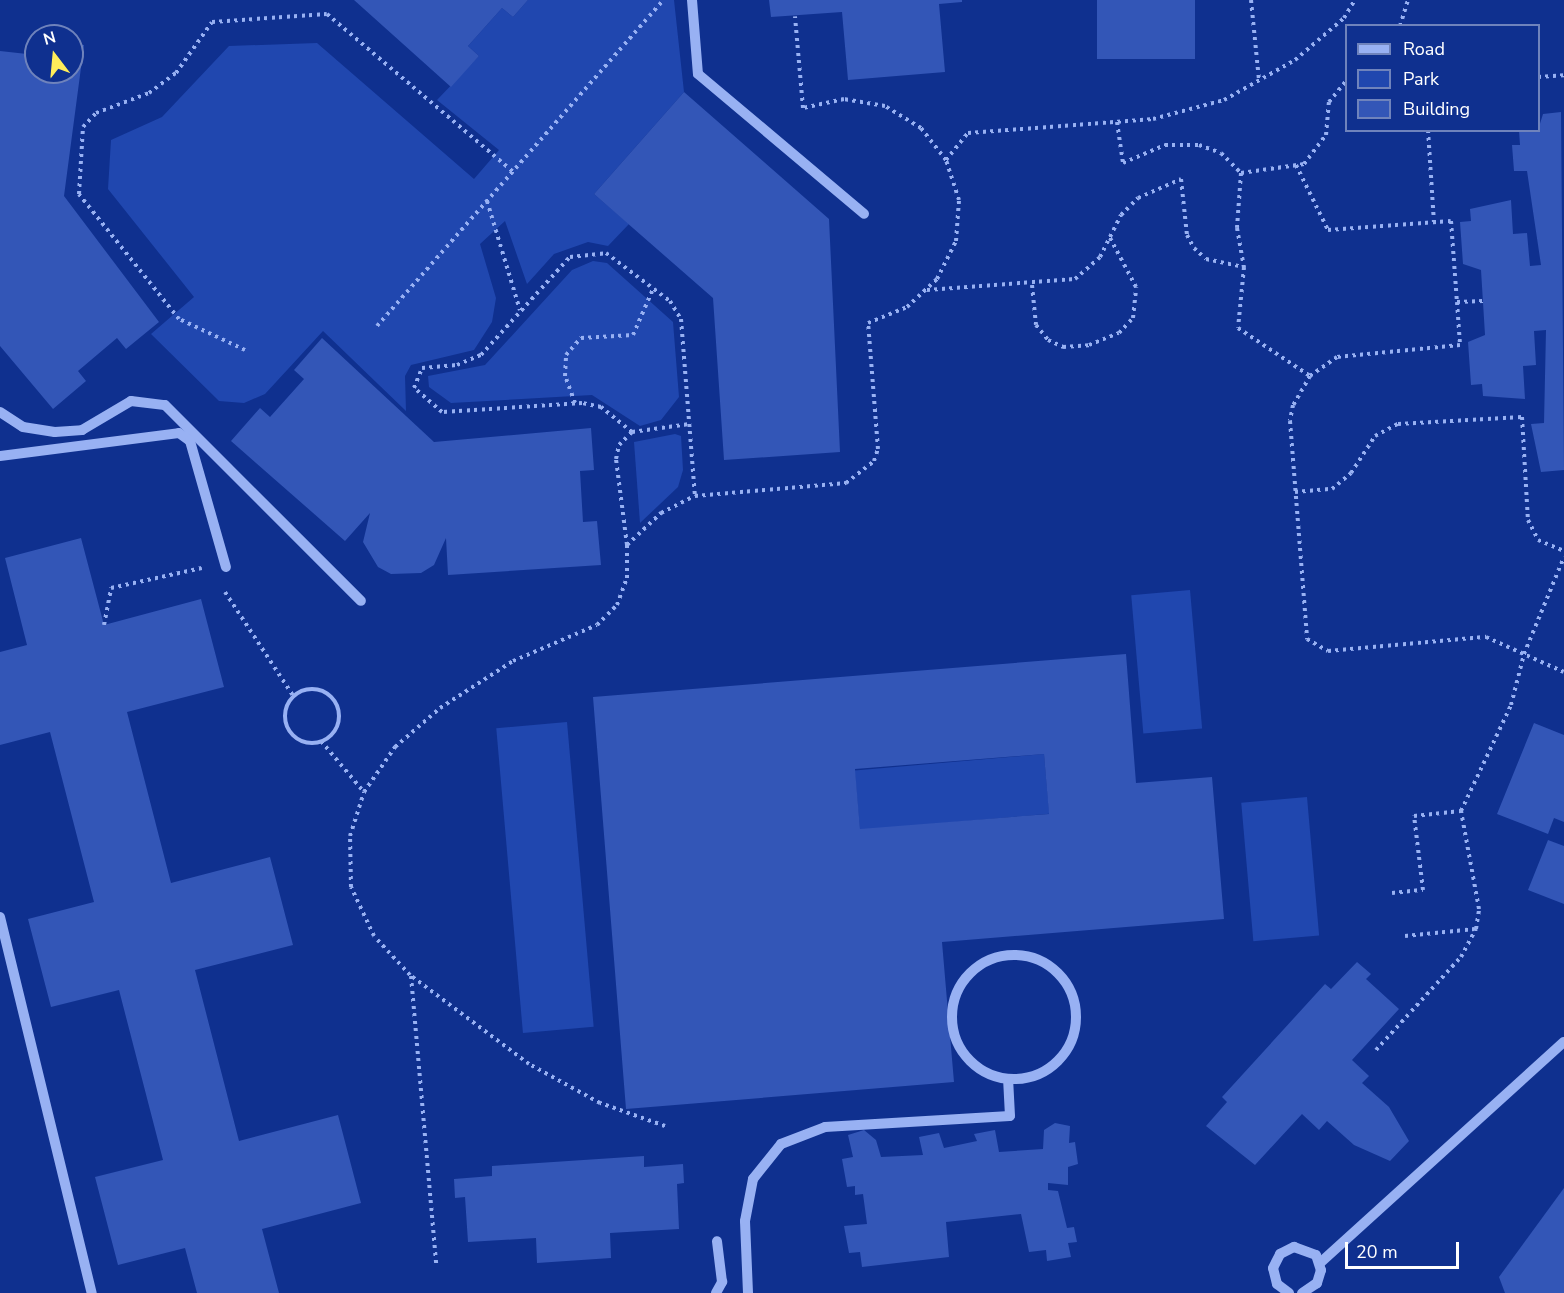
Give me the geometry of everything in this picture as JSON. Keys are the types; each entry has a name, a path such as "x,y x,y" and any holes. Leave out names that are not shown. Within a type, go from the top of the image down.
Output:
{"street":[{"path":"692,0 698,74 864,214"},
{"path":"0,412 23,427 56,432 82,430 131,401 165,405 361,601"},
{"path":"0,456 179,433 190,441 226,567"},
{"path":"0,918 92,1293"},
{"path":"1028,957 1062,978 1073,995 1075,1026 1064,1055 1048,1069 1008,1079 980,1068 959,1047 953,1008 959,989 988,961 1028,957"},
{"path":"1310,1291 1320,1263 1564,1042"},
{"path":"748,1293 745,1221 753,1179 781,1144 825,1127 1010,1116 1008,1079"},
{"path":"716,1293 722,1282 717,1241"},
{"path":"1285,1292 1273,1268 1286,1249 1302,1247 1320,1263"}],"path":[{"path":"377,326 663,0"},
{"path":"1251,0 1259,80"},
{"path":"946,160 968,133 1117,122 1224,100 1295,60 1344,18 1355,0"},
{"path":"1401,24 1408,0"},
{"path":"245,350 179,319 79,194 82,127 96,113 149,93 176,73 212,22 327,14 513,172"},
{"path":"627,545 661,513 695,496 846,483 862,475 878,449 868,323 907,307 937,279 956,241 959,200 946,160 921,128 885,106 844,99 803,108 795,16"},
{"path":"1540,77 1564,75"},
{"path":"1241,173 1296,165 1317,152 1326,135 1329,102 1345,83"},
{"path":"1117,122 1123,163 1165,145 1199,145 1221,153 1241,173 1237,228 1244,267 1238,328 1310,376"},
{"path":"1428,132 1434,222"},
{"path":"1296,165 1329,230 1451,220 1460,345 1353,352 1310,376 1290,421 1306,639 1316,647 1328,651 1486,637 1564,672"},
{"path":"925,290 1059,283 1090,270 1108,235 1138,198 1181,179 1187,235 1194,249 1206,259 1244,267"},
{"path":"488,201 520,311"},
{"path":"1032,285 1036,325 1048,340 1063,347 1089,345 1119,333 1133,318 1136,287 1108,235"},
{"path":"632,432 602,407 576,404 442,412 414,388 422,368 457,365 481,355 570,257 588,251 606,253 653,289 681,319 695,496"},
{"path":"576,404 565,376 566,355 580,339 633,335 653,289"},
{"path":"1457,302 1483,301"},
{"path":"1295,492 1332,489 1352,472 1375,436 1398,424 1522,417 1528,520 1538,540 1564,551"},
{"path":"665,1126 600,1103 529,1064 411,975 374,936 351,887 350,836 364,792 396,747 440,708 513,661 597,625 616,605 627,578 627,545 616,459 619,446 632,432 689,424"},
{"path":"1376,1050 1461,957 1476,929 1479,909 1461,811 1511,705 1524,654 1564,557"},
{"path":"104,625 111,588 209,566"},
{"path":"222,586 294,697"},
{"path":"318,690 338,706 335,731 321,741 303,741 289,730 285,713 294,697 318,690"},
{"path":"321,741 364,792"},
{"path":"1392,893 1423,890 1414,816 1461,811"},
{"path":"1404,936 1476,929"},
{"path":"411,975 436,1264"}],"green space":[{"path":"528,0 674,0 684,92 594,194 629,224 608,246 588,242 554,254 527,284 505,221 480,244 496,298 492,322 474,350 411,365 405,376 406,411 323,331 265,394 244,403 219,401 151,334 194,297 108,189 111,140 162,117 229,46 317,43 474,179 499,150 437,100 479,56 468,46 502,8 513,17"},
{"path":"593,261 607,263 673,322 679,397 661,420 640,426 592,395 451,403 429,387 428,376 485,365 572,270"},
{"path":"675,434 681,436 683,470 678,487 640,523 634,442"},
{"path":"1190,590 1202,728 1143,734 1131,595"},
{"path":"567,722 594,1027 523,1033 496,728"},
{"path":"1044,754 1049,814 860,830 855,771"},
{"path":"1307,797 1319,935 1253,941 1241,803"}],"building":[{"path":"354,0 528,0 513,17 502,8 468,46 479,56 451,87"},
{"path":"769,0 962,0 962,2 939,4 945,72 848,80 842,12 771,17"},
{"path":"1097,0 1195,0 1195,59 1097,59"},
{"path":"0,51 24,54 24,84 79,84 64,196 159,322 126,349 117,338 78,371 86,381 53,409 0,346"},
{"path":"684,92 829,219 840,452 724,460 713,298 594,194"},
{"path":"1561,112 1564,470 1541,472 1531,424 1544,423 1546,330 1534,331 1536,365 1523,366 1525,399 1483,396 1482,384 1471,385 1468,342 1485,335 1481,270 1463,264 1460,222 1471,221 1470,209 1511,200 1513,234 1527,233 1530,266 1541,265 1527,171 1514,171 1512,145 1520,145 1519,132 1540,132 1543,114"},
{"path":"322,338 434,442 591,428 594,470 580,471 583,522 597,521 601,565 448,575 446,538 434,565 421,573 391,574 378,567 363,542 370,513 345,541 231,441 260,408 270,417 304,379 294,370"},
{"path":"81,538 104,625 201,599 224,687 127,712 171,883 270,857 293,945 195,970 239,1141 338,1115 361,1203 262,1229 279,1293 197,1293 185,1248 118,1265 95,1177 163,1160 119,990 51,1007 28,919 94,902 50,732 0,745 0,652 27,645 5,558"},
{"path":"1126,654 1136,783 1212,777 1224,919 942,942 954,1082 626,1109 593,697","holes":["1044,754 1049,814 860,829 855,769"]},
{"path":"1534,723 1564,735 1564,822 1554,818 1548,834 1497,814"},
{"path":"1548,840 1564,846 1564,904 1528,890"},
{"path":"1357,962 1371,974 1366,979 1399,1009 1352,1060 1369,1076 1362,1083 1389,1107 1409,1141 1390,1161 1354,1145 1327,1121 1319,1130 1302,1114 1255,1165 1206,1126 1227,1102 1222,1097 1325,984 1331,989"},
{"path":"1055,1123 1070,1126 1069,1143 1075,1142 1078,1164 1068,1167 1068,1185 1048,1183 1048,1190 1058,1191 1067,1228 1074,1227 1077,1242 1068,1243 1071,1257 1047,1261 1046,1250 1029,1252 1021,1214 946,1222 949,1257 862,1267 860,1252 849,1253 844,1226 867,1224 863,1194 855,1195 855,1186 847,1187 842,1159 853,1157 848,1135 864,1130 876,1140 881,1157 923,1155 919,1137 939,1133 944,1148 977,1141 974,1134 995,1130 999,1152 1043,1149 1044,1130"},
{"path":"644,1156 644,1167 683,1164 684,1183 677,1184 679,1229 610,1233 611,1258 537,1263 536,1238 468,1242 465,1197 455,1198 454,1179 492,1176 492,1166"},
{"path":"1564,1188 1564,1293 1505,1293 1499,1277"}]}
